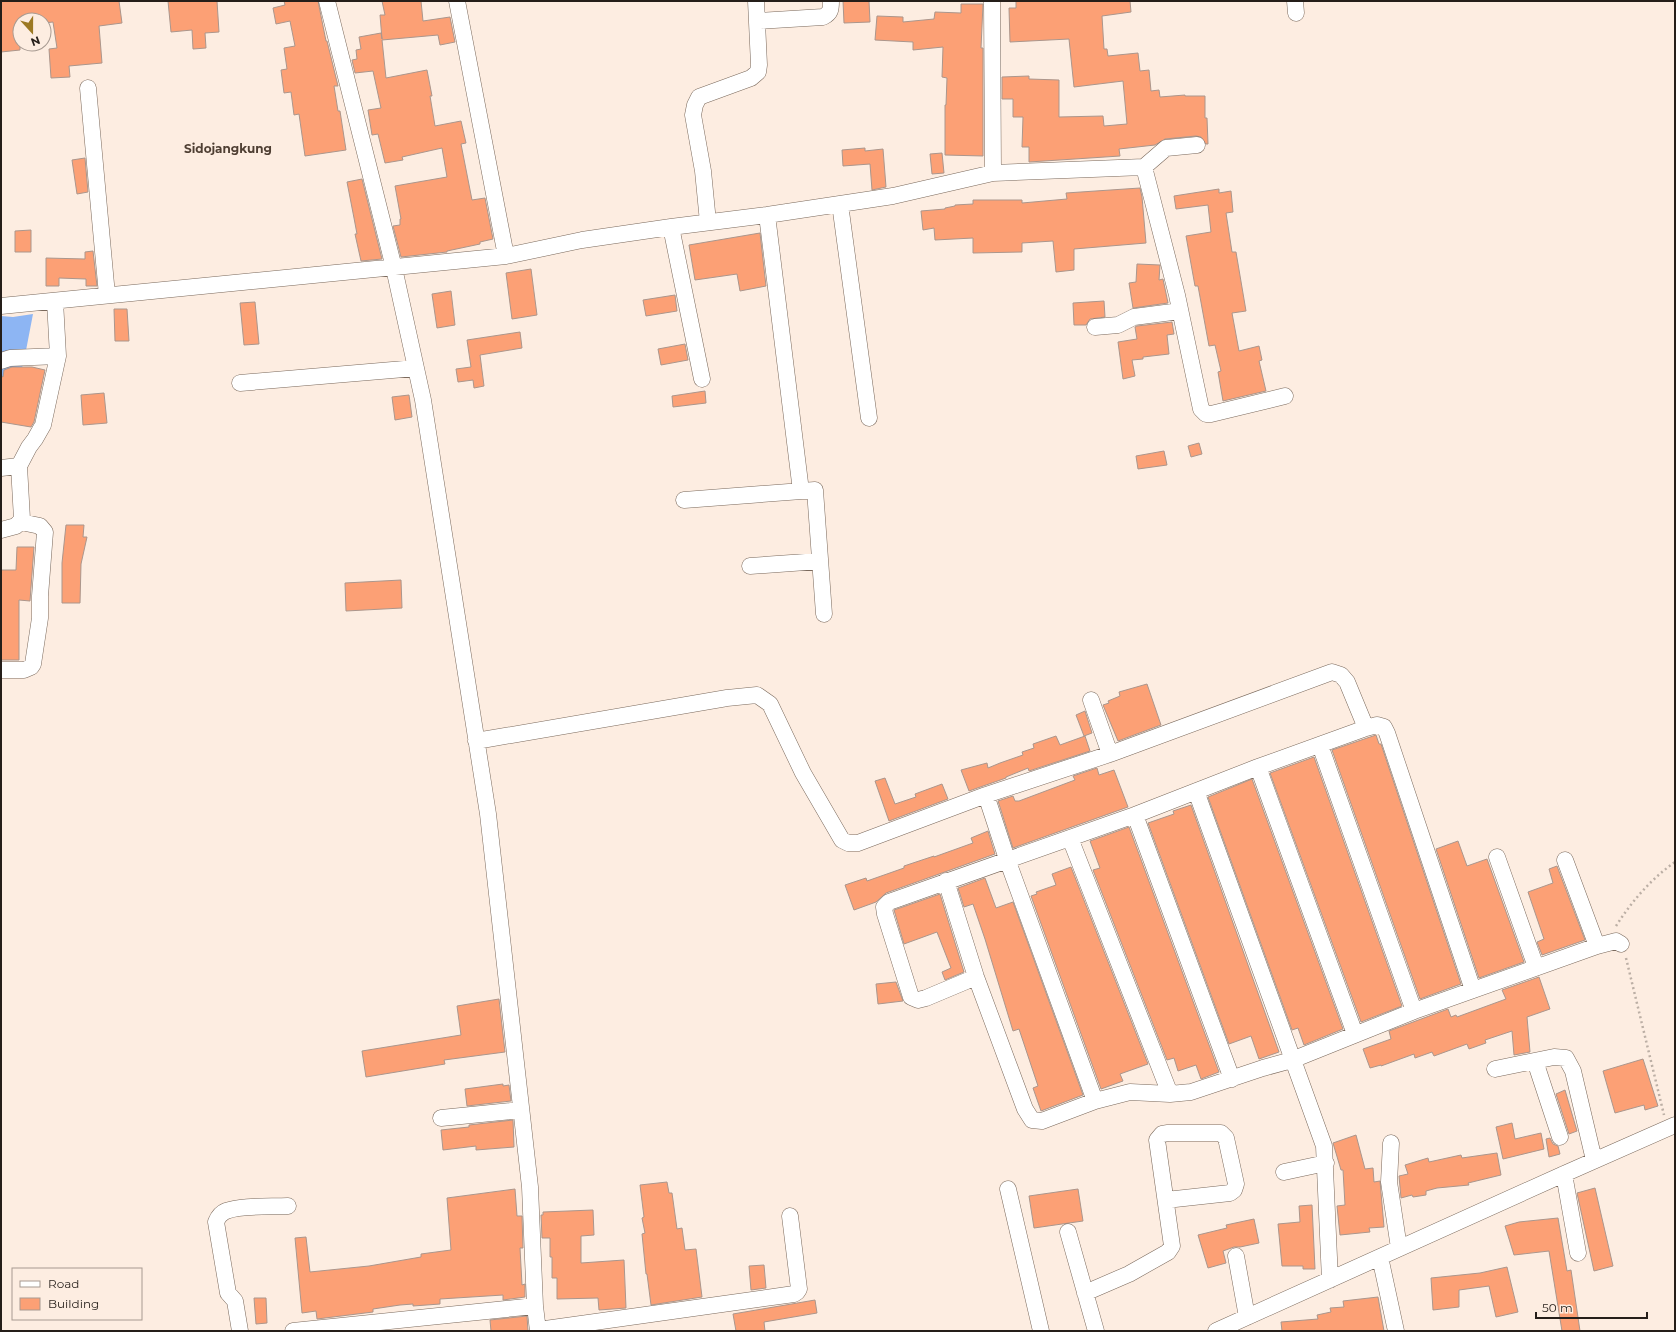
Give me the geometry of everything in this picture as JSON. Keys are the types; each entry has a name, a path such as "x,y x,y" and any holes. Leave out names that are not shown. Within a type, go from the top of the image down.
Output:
{"street":[{"path":"327,1 394,268 423,400 488,814 530,1187 535,1306 538,1331 794,1294 798,1289 790,1216"},
{"path":"457,1 506,256"},
{"path":"708,222 703,171 693,115 695,105 699,97 751,78 758,72 756,1"},
{"path":"757,21 823,17 828,15 831,11 831,1"},
{"path":"992,1 993,173"},
{"path":"88,88 107,296"},
{"path":"1,306 506,256 582,240 893,196 993,173 1144,167 1166,148 1197,145"},
{"path":"1144,167 1180,310 1201,409 1206,414 1285,396"},
{"path":"840,204 869,418"},
{"path":"767,215 801,491"},
{"path":"671,227 702,379"},
{"path":"1,530 16,526 22,519 19,466 28,447 35,439 43,425 58,356 55,301"},
{"path":"1095,327 1118,325 1134,317 1180,310"},
{"path":"1,361 10,358 58,356"},
{"path":"240,383 416,368"},
{"path":"1,468 19,466"},
{"path":"684,500 815,490 824,614"},
{"path":"1,670 24,670 32,667 34,664 40,618 44,532 40,526 21,522"},
{"path":"750,566 820,561"},
{"path":"476,741 720,699 757,695 770,704 804,773 842,840 848,843 858,843 986,795 1110,754 1332,672 1341,675 1347,682 1366,728"},
{"path":"1091,700 1110,754"},
{"path":"976,977 926,998 918,1000 911,997 884,907 889,902 1135,815 1258,767 1377,725 1384,727 1387,733 1474,990"},
{"path":"1320,745 1414,1011"},
{"path":"1258,767 1355,1034"},
{"path":"1196,791 1324,1146 1326,1163 1330,1280"},
{"path":"986,795 1007,859 1095,1101"},
{"path":"1135,815 1232,1079"},
{"path":"1070,838 1170,1094"},
{"path":"1497,856 1536,967"},
{"path":"946,881 976,977 1025,1109 1032,1120 1042,1121 1095,1101 1130,1092 1170,1094 1191,1092 1292,1060 1414,1011 1536,967 1609,944 1565,860"},
{"path":"1495,1069 1554,1057 1566,1058 1574,1070 1594,1160"},
{"path":"1535,1061 1560,1137"},
{"path":"441,1118 521,1110"},
{"path":"1216,1331 1594,1160 1671,1127"},
{"path":"1084,1293 1129,1274 1168,1252 1172,1246 1157,1140 1162,1134 1221,1133 1226,1138 1236,1184 1234,1190 1230,1194 1166,1200"},
{"path":"1391,1143 1389,1182 1399,1248"},
{"path":"1284,1172 1326,1163"},
{"path":"1564,1174 1578,1252"},
{"path":"1008,1189 1042,1331"},
{"path":"240,1331 235,1301 228,1293 216,1222 217,1219 219,1215 226,1211 242,1208 288,1206"},
{"path":"1068,1232 1084,1293 1096,1331"},
{"path":"1236,1256 1247,1318"},
{"path":"1380,1257 1396,1331"},
{"path":"292,1331 535,1306"}],"path":[{"path":"1671,1127 1642,1019 1609,944 1613,931 1630,905 1660,873 1675,862"}],"water":[{"path":"33,314 23,366 1,384 1,316 13,317"}],"building":[{"path":"1,1 119,1 122,23 99,26 102,63 69,66 70,77 51,78 49,52 52,52 52,49 57,48 52,22 52,12 12,12 12,51 1,52"},
{"path":"168,1 217,1 219,32 205,33 206,48 193,49 192,30 171,32"},
{"path":"284,1 318,1 326,41 338,86 334,86 338,111 340,111 346,150 305,156 299,114 294,115 291,92 284,93 281,70 287,69 284,48 295,46 290,21 276,24 273,8 285,5"},
{"path":"382,1 421,1 423,21 450,17 455,42 440,45 438,35 382,40 386,78 427,70 432,96 430,96 435,126 461,121 466,143 461,144 472,200 485,198 493,239 480,242 480,244 447,252 401,257 393,226 400,225 401,219 395,186 447,177 442,148 402,157 403,160 385,163 378,134 372,135 368,110 381,108 373,71 355,73 352,60 357,59 356,50 361,49 359,37 381,33 382,39 380,15 385,15"},
{"path":"843,1 869,1 870,22 844,23"},
{"path":"1016,1 1130,1 1131,12 1102,16 1104,49 1107,49 1108,56 1138,53 1140,71 1149,70 1151,91 1159,90 1160,97 1185,95 1205,96 1205,118 1207,118 1208,144 1206,144 1201,137 1196,136 1165,139 1155,145 1119,149 1120,156 1029,162 1029,147 1022,147 1023,117 1013,117 1013,99 1002,99 1002,77 1029,76 1029,79 1059,80 1059,117 1103,116 1104,126 1127,124 1123,81 1074,87 1069,39 1010,42 1009,8 1016,8"},
{"path":"961,4 983,4 981,48 983,48 983,156 945,155 945,105 947,78 942,77 943,47 913,50 913,42 875,40 877,16 903,17 903,22 934,19 935,12 961,13"},
{"path":"865,148 865,151 883,149 886,187 872,190 870,164 843,166 842,150"},
{"path":"942,153 944,173 932,174 930,154"},
{"path":"85,158 88,192 77,194 72,160"},
{"path":"362,179 382,259 361,261 347,182"},
{"path":"1140,188 1146,243 1074,249 1074,270 1056,272 1053,241 1022,243 1022,252 973,253 973,238 935,240 934,228 923,230 921,211 945,209 955,205 973,204 973,200 1022,200 1022,203 1067,199 1066,193"},
{"path":"1219,189 1219,193 1231,191 1233,212 1226,213 1232,252 1236,252 1246,311 1232,313 1239,351 1259,346 1262,360 1259,361 1266,391 1223,401 1218,372 1221,371 1215,345 1209,346 1198,286 1195,286 1186,236 1211,232 1208,205 1176,209 1174,196"},
{"path":"31,230 31,252 15,252 15,231"},
{"path":"760,233 766,286 740,291 737,274 695,280 689,245"},
{"path":"93,251 97,286 86,286 86,279 59,278 59,286 46,286 46,258 85,259 85,252"},
{"path":"1137,264 1160,265 1159,280 1163,279 1168,303 1133,308 1129,283 1136,282"},
{"path":"531,269 537,315 512,319 506,273"},
{"path":"451,291 455,325 437,328 432,294"},
{"path":"675,295 677,311 646,316 643,300"},
{"path":"1104,301 1105,317 1090,319 1086,325 1074,325 1073,303"},
{"path":"255,302 259,344 244,345 240,303"},
{"path":"114,309 127,309 129,341 115,341"},
{"path":"1172,322 1174,334 1167,335 1169,354 1143,357 1143,359 1132,360 1135,376 1123,379 1118,342 1137,339 1135,327 1137,326"},
{"path":"520,332 522,348 480,355 484,386 474,388 473,380 458,382 456,369 471,367 467,340"},
{"path":"685,344 688,360 661,365 658,349"},
{"path":"12,367 32,367 45,370 34,422 31,427 1,422 1,376 3,377 4,370"},
{"path":"705,391 706,403 673,407 672,396"},
{"path":"104,393 107,423 83,425 81,395"},
{"path":"409,395 412,417 395,420 392,397"},
{"path":"1199,443 1202,454 1191,457 1188,446"},
{"path":"1164,451 1167,465 1138,469 1136,456"},
{"path":"66,525 84,525 83,537 87,537 81,564 80,603 62,603 62,563"},
{"path":"17,547 34,547 30,601 19,600 19,660 1,660 1,570 16,570"},
{"path":"401,580 402,608 346,611 345,583"},
{"path":"1147,684 1161,725 1118,741 1103,705 1120,696 1119,692"},
{"path":"1085,711 1092,733 1084,736 1076,715"},
{"path":"1376,735 1379,744 1381,744 1461,984 1420,999 1332,750"},
{"path":"1056,736 1060,745 1085,736 1090,751 1029,771 1028,768 1006,778 969,791 961,770 987,763 988,768 1023,755 1022,752 1034,748 1033,744"},
{"path":"1314,757 1402,1006 1361,1022 1270,773"},
{"path":"1097,768 1099,775 1114,770 1128,807 1013,848 998,801 1013,796 1015,801 1019,801 1075,780 1073,776"},
{"path":"885,778 895,804 916,797 915,794 942,784 948,799 889,821 875,781"},
{"path":"1252,779 1343,1029 1304,1045 1298,1028 1292,1030 1208,797"},
{"path":"1191,805 1279,1052 1259,1059 1251,1036 1229,1044 1148,823 1174,814 1173,811"},
{"path":"1129,827 1219,1072 1201,1079 1196,1065 1178,1071 1174,1058 1167,1060 1093,870 1100,868 1090,841"},
{"path":"988,831 995,854 886,893 876,902 854,910 845,885 866,878 867,881 904,868 904,866 973,843 971,838"},
{"path":"1458,841 1467,866 1487,859 1524,962 1479,978 1436,849"},
{"path":"1557,866 1585,940 1542,955 1537,942 1544,939 1528,892 1553,883 1549,869"},
{"path":"1071,867 1148,1064 1120,1074 1123,1081 1101,1089 1031,896 1037,894 1036,892 1056,885 1052,874"},
{"path":"985,878 996,908 1013,902 1083,1095 1041,1111 1033,1088 1038,1086 1019,1029 1013,1031 973,904 964,907 958,888"},
{"path":"940,894 964,972 945,980 942,972 951,968 937,932 904,944 894,910"},
{"path":"1539,977 1550,1009 1527,1017 1530,1052 1514,1055 1512,1031 1485,1040 1486,1043 1469,1049 1467,1044 1434,1056 1432,1052 1415,1058 1414,1054 1381,1066 1370,1068 1363,1049 1391,1039 1389,1031 1448,1009 1451,1017 1456,1015 1457,1017 1506,999 1502,990"},
{"path":"896,982 903,1001 878,1004 876,984"},
{"path":"499,999 505,1052 444,1060 445,1064 366,1077 362,1051 461,1035 457,1006"},
{"path":"1643,1059 1658,1106 1645,1110 1644,1105 1615,1113 1603,1071"},
{"path":"503,1084 503,1086 509,1085 511,1101 467,1106 465,1089"},
{"path":"1565,1090 1577,1131 1569,1134 1556,1094"},
{"path":"513,1120 514,1147 476,1150 476,1146 443,1150 441,1130"},
{"path":"1512,1123 1515,1139 1541,1133 1544,1149 1503,1159 1496,1127"},
{"path":"1356,1135 1365,1169 1373,1168 1374,1182 1380,1181 1384,1227 1369,1228 1370,1232 1340,1235 1337,1206 1345,1205 1343,1170 1341,1170 1333,1143"},
{"path":"1550,1138 1553,1144 1558,1146 1560,1154 1549,1157 1546,1139"},
{"path":"1497,1153 1501,1175 1468,1183 1469,1185 1437,1188 1426,1191 1426,1195 1413,1197 1412,1195 1401,1198 1399,1176 1408,1174 1405,1165 1428,1158 1429,1162 1461,1155 1462,1158"},
{"path":"667,1182 669,1193 672,1193 677,1229 682,1228 685,1250 696,1249 702,1297 651,1305 642,1234 645,1233 642,1218 644,1217 640,1185"},
{"path":"1595,1188 1613,1266 1594,1271 1577,1193"},
{"path":"515,1189 517,1216 522,1216 523,1248 520,1248 522,1285 525,1284 525,1297 503,1300 503,1295 440,1299 440,1304 413,1306 413,1304 400,1305 373,1309 373,1312 317,1319 316,1311 302,1313 295,1238 306,1237 310,1272 369,1266 421,1257 421,1254 451,1250 447,1198"},
{"path":"1078,1189 1083,1221 1034,1228 1029,1196"},
{"path":"1312,1205 1315,1269 1303,1269 1303,1266 1282,1266 1278,1224 1300,1222 1299,1206"},
{"path":"593,1210 594,1235 581,1236 581,1263 624,1260 626,1308 599,1310 598,1298 557,1299 557,1278 552,1278 550,1238 542,1238 541,1215 543,1215 543,1212"},
{"path":"1558,1218 1567,1271 1571,1270 1580,1331 1562,1331 1549,1251 1514,1255 1505,1226 1519,1222"},
{"path":"1254,1219 1259,1243 1234,1247 1223,1251 1226,1263 1208,1268 1198,1235 1227,1228 1226,1225"},
{"path":"764,1265 766,1288 751,1290 749,1266"},
{"path":"1507,1267 1518,1312 1496,1317 1489,1286 1459,1290 1459,1307 1433,1310 1431,1278 1480,1273"},
{"path":"1378,1297 1384,1331 1282,1331 1281,1322 1318,1319 1317,1315 1331,1312 1330,1308 1344,1307 1343,1301"},
{"path":"254,1298 266,1298 267,1323 256,1324"},
{"path":"815,1300 817,1313 764,1322 765,1331 736,1331 733,1314"},
{"path":"527,1316 528,1331 491,1331 490,1320"}],"district":[{"name":"Sidojangkung","path":"228,148"}]}
